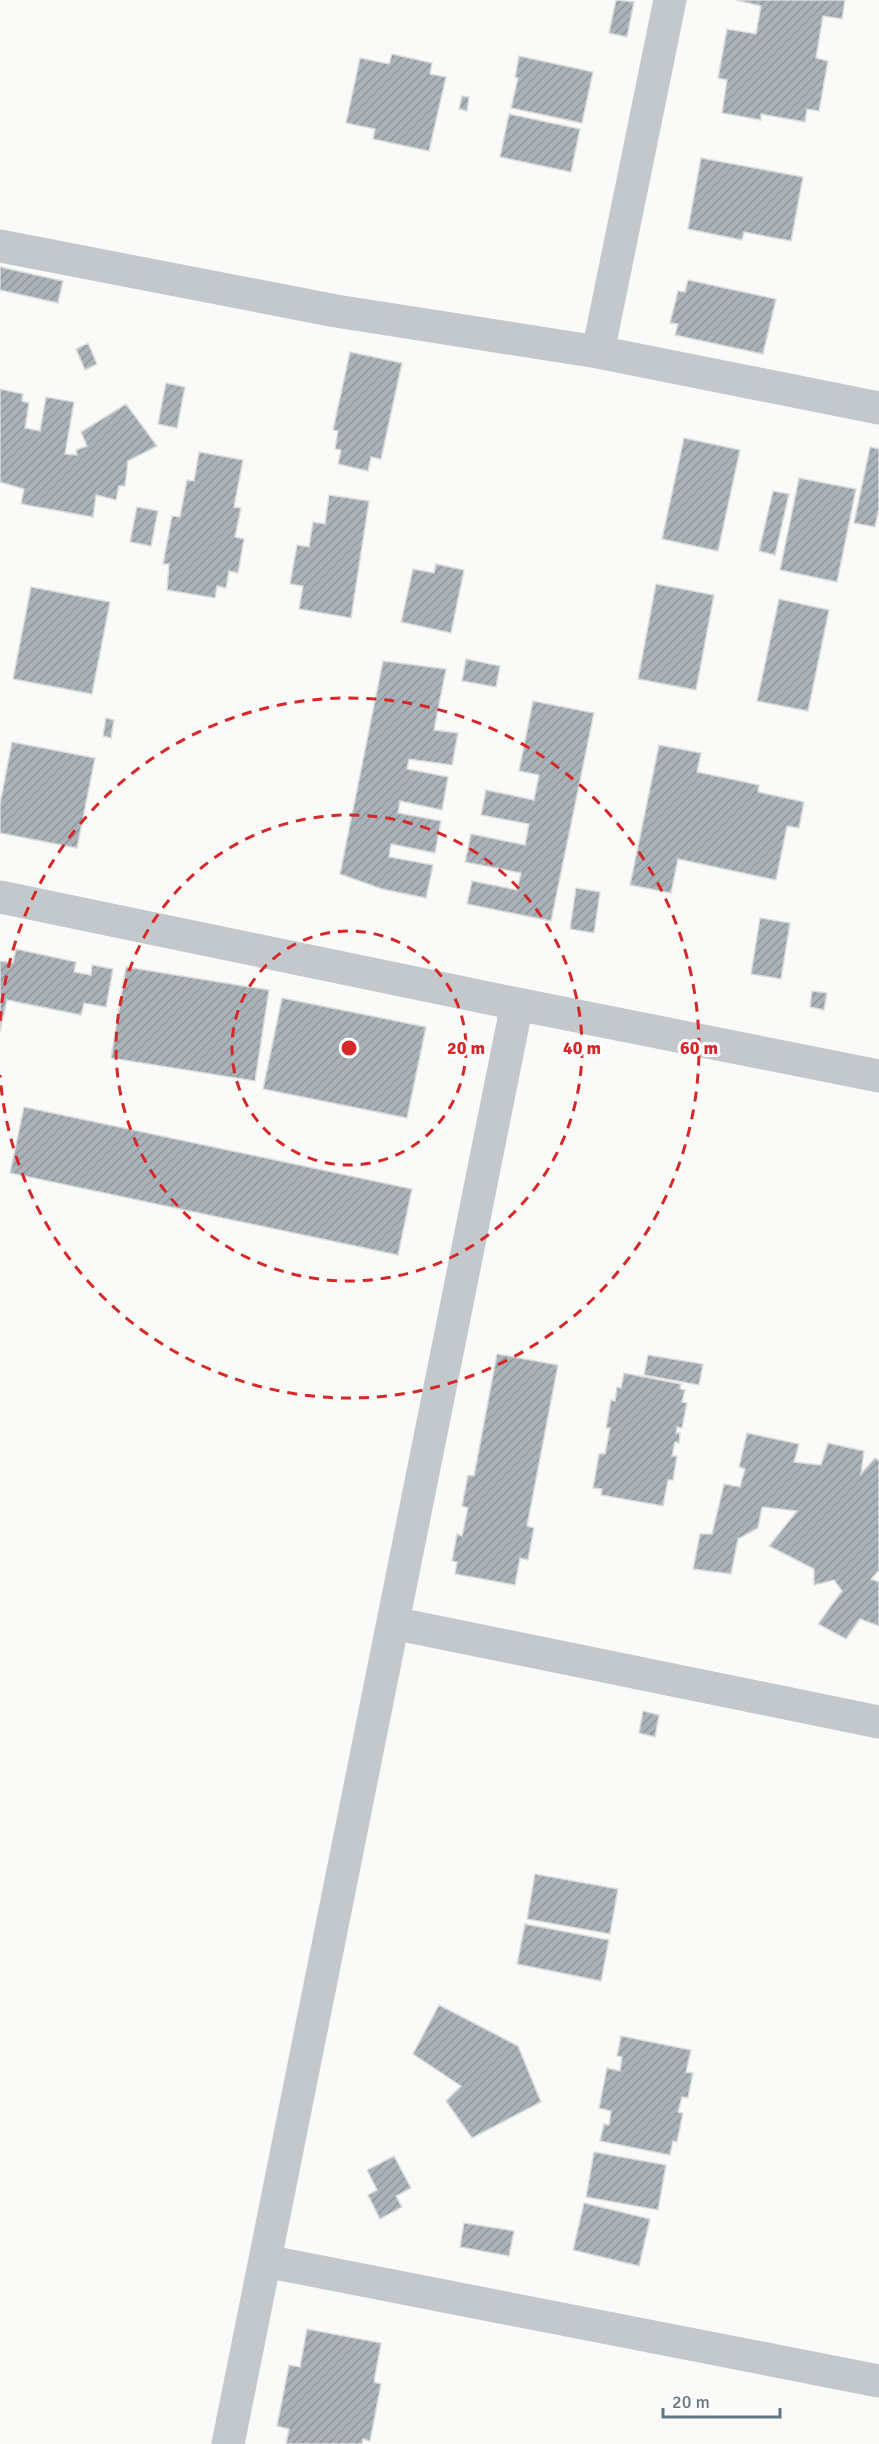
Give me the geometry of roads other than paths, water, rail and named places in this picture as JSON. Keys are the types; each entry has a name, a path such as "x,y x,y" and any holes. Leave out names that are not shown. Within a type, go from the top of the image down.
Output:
{"street":[{"path":"598,352 670,0"},
{"path":"0,246 336,311 598,352 879,408"},
{"path":"0,897 516,1004 879,1076"},
{"path":"228,2444 516,1004"},
{"path":"393,1623 879,1722"},
{"path":"265,2261 879,2381"}]}
